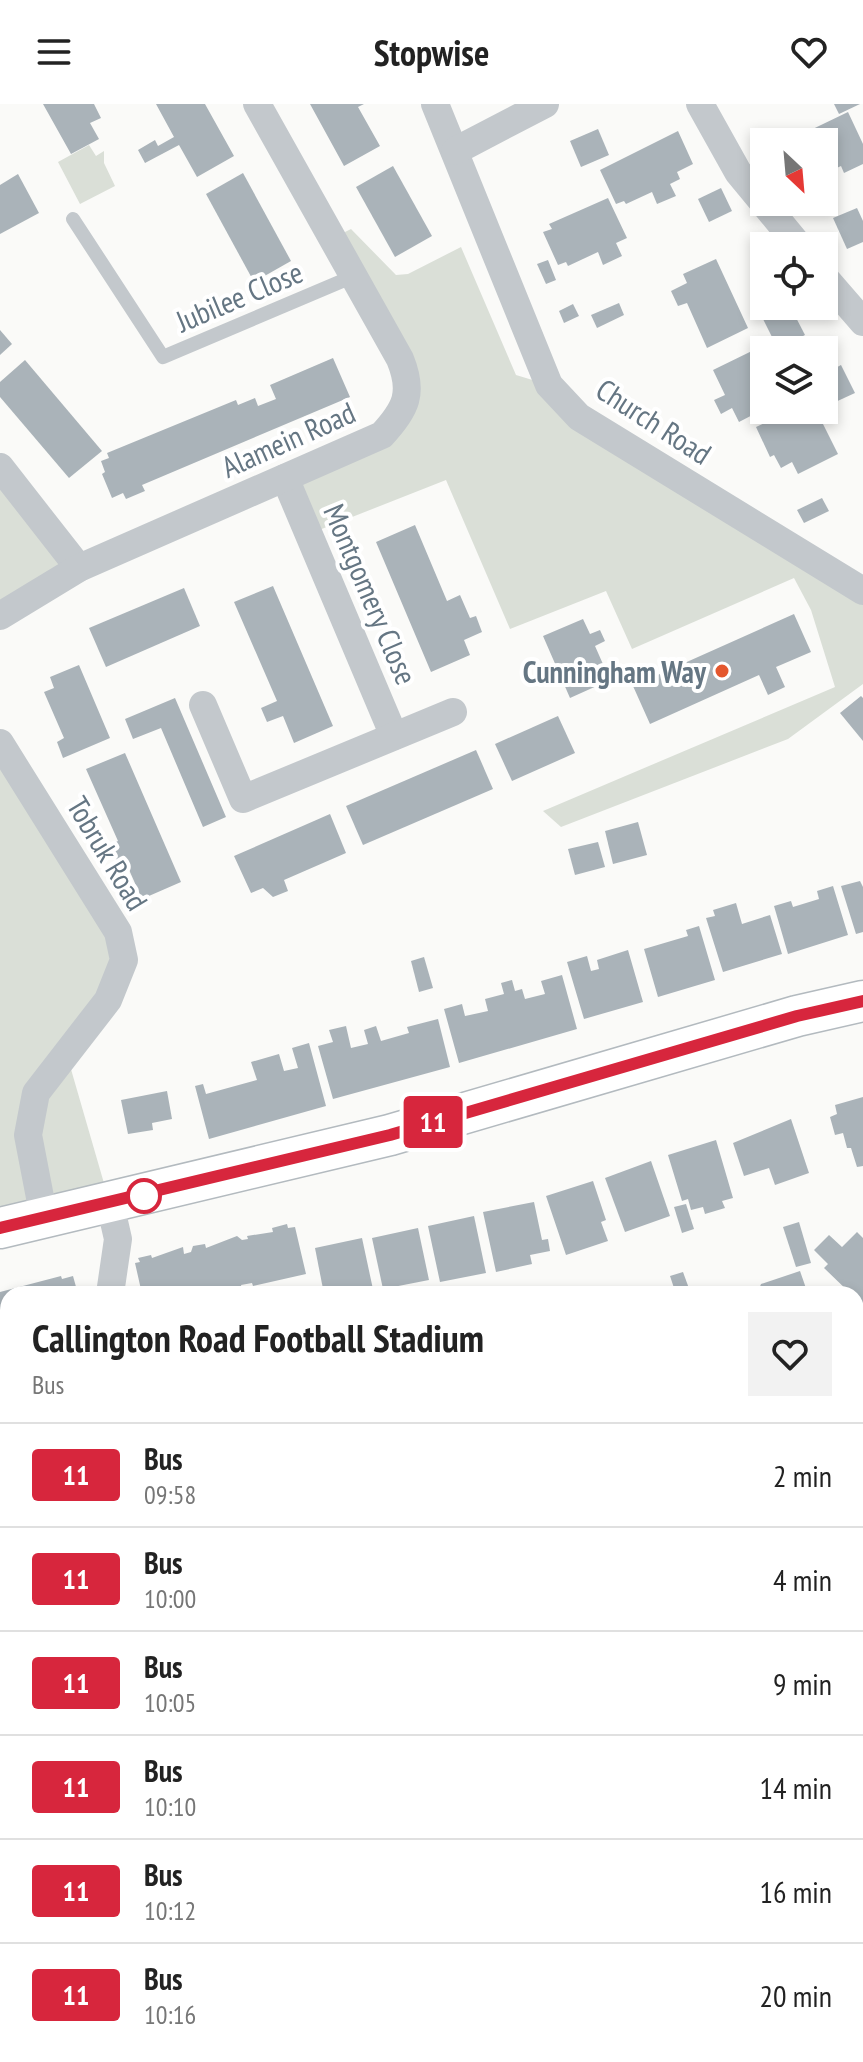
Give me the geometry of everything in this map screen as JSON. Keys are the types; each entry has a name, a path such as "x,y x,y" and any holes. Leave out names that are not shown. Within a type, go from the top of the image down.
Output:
{"street":[{"name":"Alamein Road","path":"79,568 382,435 400,415 410,383 257,104"},
{"name":"Church Road","path":"435,104 549,385 579,417 863,591"},
{"path":"455,151 545,104"},
{"path":"700,104 738,172 787,232"},
{"path":"838,293 863,322"},
{"path":"0,467 79,568 0,616"},
{"name":"Montgomery Close","path":"285,478 394,736"},
{"name":"Montgomery Close","path":"203,705 243,799 453,712"},
{"name":"Tobruk Road","path":"0,743 118,932 124,960 108,1000 36,1093 28,1135 44,1218"},
{"path":"0,1228 390,1135 797,1016 863,1001"},
{"path":"110,1204 118,1239 111,1286"}],"lane":[{"name":"Jubilee Close","path":"73,219 163,357 354,276"}],"shaded area":[{"path":"89,145 96,156 104,151 104,163 115,186 80,204 58,162"},
{"path":"351,229 396,275 408,274 461,247 516,375 549,385 863,593 863,684 788,739 561,827 543,811 835,687 811,610 794,578 632,649 606,591 510,629 446,480 309,534 285,478 382,435 409,383 333,238"},
{"path":"0,467 76,564 0,616"},
{"path":"0,745 124,960 66,1052 110,1204 0,1228"}],"building":[{"path":"43,104 94,104 101,118 90,123 99,139 71,154"},
{"path":"156,104 205,104 234,156 197,177 179,145 145,163 138,150 155,140 158,146 174,137"},
{"path":"310,104 364,104 358,107 380,146 344,166"},
{"path":"834,104 860,104 839,114"},
{"path":"848,112 863,144 863,164 844,173 841,166 838,167 838,128 815,128"},
{"path":"598,129 609,155 581,167 570,141"},
{"path":"678,131 693,164 677,172 680,179 670,184 676,196 657,204 652,192 626,204 624,201 616,204 600,170"},
{"path":"393,166 432,236 395,257 356,187"},
{"path":"243,173 291,261 254,282 206,194"},
{"path":"18,174 39,213 0,234 0,185"},
{"path":"721,188 732,211 709,222 698,199"},
{"path":"608,198 627,238 616,243 622,256 603,265 598,252 568,266 566,262 558,265 543,232 552,229 549,224"},
{"path":"857,208 863,221 863,242 847,249 833,218"},
{"path":"716,259 748,328 707,348 687,303 678,306 671,291 687,283 683,274"},
{"path":"548,260 556,280 546,284 537,264"},
{"path":"619,303 624,315 597,328 591,315"},
{"path":"573,304 579,316 564,323 559,311"},
{"path":"764,320 797,320 805,335 803,336 772,336"},
{"path":"0,330 12,344 0,355"},
{"path":"750,352 750,416 739,422 732,408 721,414 714,400 725,395 713,370"},
{"path":"333,358 350,397 142,485 145,491 126,499 123,493 112,498 102,474 105,472 101,461 109,458 107,453 236,400 238,405 255,398 258,406 276,399 270,385"},
{"path":"25,360 102,451 69,478 0,397 0,382"},
{"path":"841,365 855,393 838,401 838,367"},
{"path":"762,424 823,424 838,454 798,474 792,462 781,468 774,455 770,457 756,427"},
{"path":"822,498 829,511 804,523 797,510"},
{"path":"415,525 447,601 460,595 470,618 476,616 482,632 464,640 470,655 431,672 376,542"},
{"path":"273,586 333,726 294,743 283,716 267,722 261,708 277,701 234,602"},
{"path":"184,588 200,626 106,667 89,628"},
{"name":"Cunningham Way","path":"794,614 811,652 776,667 785,687 768,695 759,675 650,724 633,686"},
{"path":"583,619 590,634 600,630 605,641 595,646 610,680 570,698 543,636"},
{"path":"79,665 110,738 63,758 57,742 64,738 44,692 54,688 50,677"},
{"path":"861,696 863,698 863,741 840,713"},
{"path":"175,698 226,817 203,827 161,728 133,739 125,719"},
{"path":"558,716 575,753 512,781 495,744"},
{"path":"476,750 493,789 363,845 346,806"},
{"path":"125,753 181,882 142,899 126,863 119,865 109,845 118,841 86,769"},
{"path":"330,814 346,853 284,880 288,891 273,897 263,888 251,893 234,856"},
{"path":"638,822 647,855 613,864 605,831"},
{"path":"598,842 605,867 575,875 568,849"},
{"path":"860,881 863,887 863,932 856,934 841,886"},
{"path":"833,886 848,935 788,954 774,906 791,901 793,907 819,899 817,891"},
{"path":"736,903 742,924 770,915 782,954 723,972 706,918 715,916 713,910"},
{"path":"699,926 715,980 658,997 644,949 688,936 686,930"},
{"path":"628,950 643,1002 584,1019 567,962 587,956 591,971 599,969 597,960"},
{"path":"424,957 433,988 419,992 411,961"},
{"path":"562,975 577,1029 459,1063 444,1009 462,1004 465,1016 488,1011 485,999 504,994 501,983 512,980 515,991 522,989 525,999 545,994 541,981"},
{"path":"438,1019 450,1067 333,1099 318,1046 333,1042 329,1030 346,1026 351,1048 368,1044 364,1030 376,1026 381,1041 409,1033 407,1027"},
{"path":"309,1043 326,1106 209,1139 195,1086 203,1084 206,1094 257,1080 251,1062 279,1054 284,1071 298,1068 292,1048"},
{"path":"167,1091 172,1119 152,1123 153,1130 128,1134 121,1100"},
{"path":"863,1097 863,1166 857,1167 843,1133 835,1135 830,1117 837,1114 835,1105"},
{"path":"791,1119 809,1173 775,1185 769,1168 744,1176 733,1143"},
{"path":"716,1140 733,1198 722,1201 725,1208 705,1214 703,1207 691,1210 688,1199 682,1201 668,1155"},
{"path":"651,1161 670,1216 625,1232 605,1178"},
{"path":"593,1181 606,1220 601,1222 608,1241 566,1255 546,1196"},
{"path":"534,1202 542,1240 548,1239 550,1251 530,1255 532,1264 496,1272 483,1212"},
{"path":"686,1204 694,1229 682,1233 674,1207"},
{"path":"474,1216 486,1273 440,1282 428,1226"},
{"path":"799,1222 811,1263 796,1267 783,1227"},
{"path":"287,1224 288,1228 295,1227 306,1274 253,1286 252,1283 241,1286 140,1286 135,1263 140,1262 138,1258 151,1255 152,1258 183,1247 184,1254 191,1252 193,1246 205,1244 206,1248 237,1236 242,1240 248,1239 247,1236 273,1232 272,1228"},
{"path":"418,1228 429,1280 382,1286 372,1238"},
{"path":"857,1232 863,1238 863,1286 843,1286 824,1268 828,1264 814,1250 829,1235 842,1247"},
{"path":"362,1238 372,1286 322,1286 315,1248"},
{"path":"800,1271 805,1286 760,1286"},
{"path":"683,1272 688,1286 673,1286 670,1276"},
{"path":"73,1276 76,1286 23,1286"}],"bus line":[{"name":"11","path":"0,1228 390,1135 797,1016 863,1001"}],"place":[{"name":"Cunningham Way","path":"722,671"}]}
